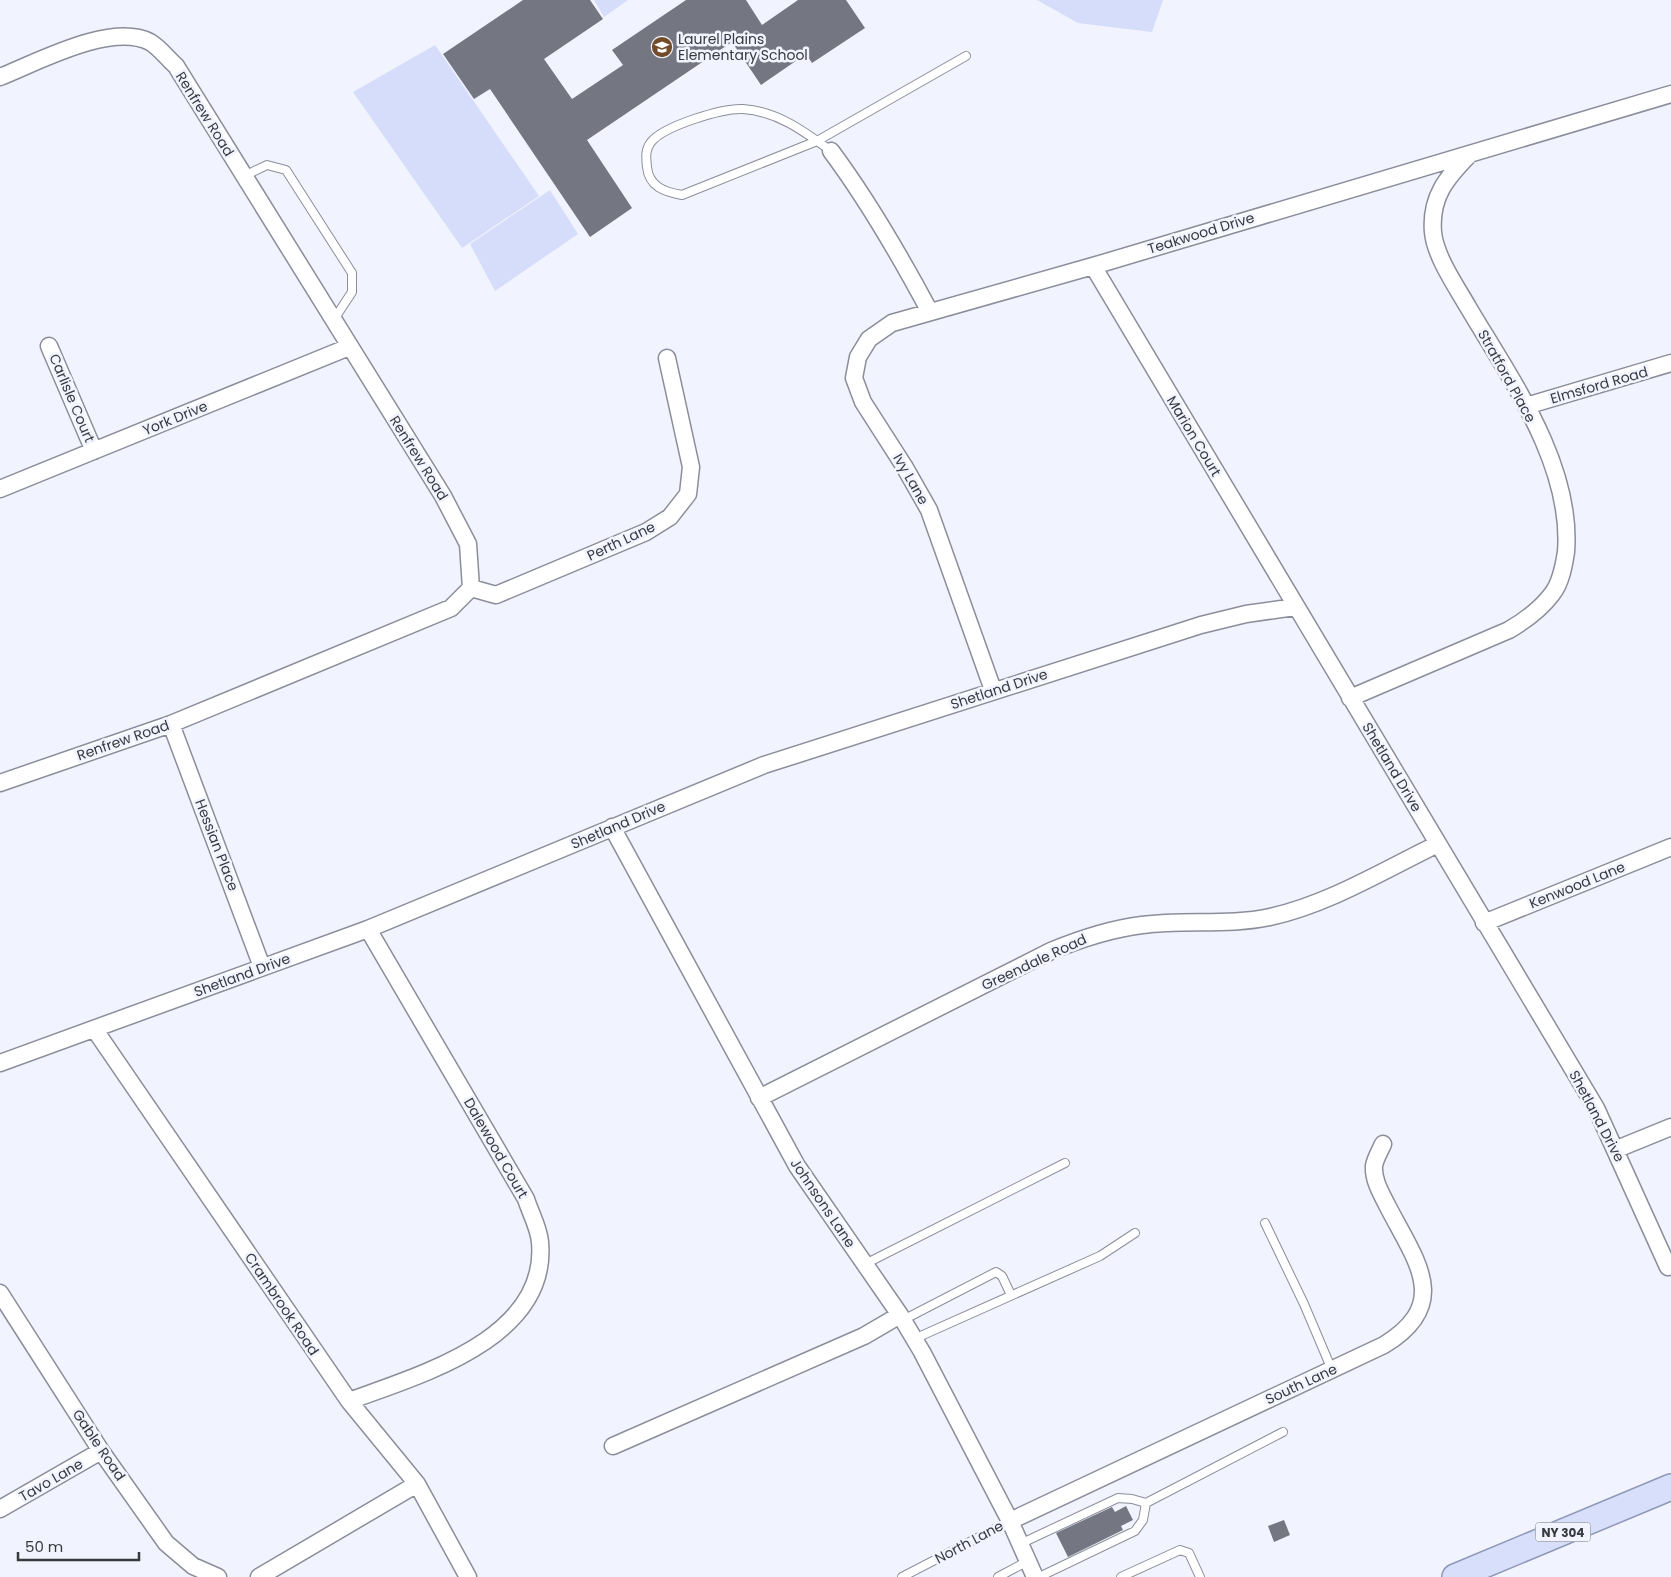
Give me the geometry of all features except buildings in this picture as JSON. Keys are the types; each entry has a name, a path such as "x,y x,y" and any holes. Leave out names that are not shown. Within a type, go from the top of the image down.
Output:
{"main road":[{"name":"NY 304","path":"1455,1577 1671,1487"}],"street":[{"name":"Renfrew Road","path":"0,77 75,46 118,35 150,42 176,66 452,512 468,544 471,588 451,608 171,724 0,783"},
{"name":"Stratford Place","path":"1350,698 1509,630 1533,615 1553,593 1564,566 1568,529 1560,489 1547,450 1526,406 1444,264 1433,233 1434,202 1448,176 1472,152 1671,94"},
{"path":"831,151 860,190 888,235 930,312"},
{"name":"Teakwood Drive","path":"930,312 1093,266 1472,152"},
{"name":"Marion Court","path":"1093,266 1295,607"},
{"name":"Ivy Lane","path":"930,312 892,323 869,339 858,357 854,378 862,402 904,466 929,510 993,690"},
{"name":"Carlisle Court","path":"49,346 94,451"},
{"name":"York Drive","path":"0,489 349,347"},
{"name":"Perth Lane","path":"471,588 496,595 646,532 670,517 688,494 691,467 667,358"},
{"name":"Elmsford Road","path":"1526,406 1671,363"},
{"name":"Shetland Drive","path":"0,1063 368,929 764,765 993,690 1201,625 1246,614 1295,607 1596,1108 1668,1267"},
{"name":"Hessian Place","path":"171,724 262,967"},
{"name":"Johnsons Lane","path":"612,827 797,1166 914,1339 1010,1521 1035,1577"},
{"name":"Greendale Road","path":"760,1098 1050,951 1094,934 1142,925 1223,922 1270,917 1321,900 1438,844"},
{"name":"Kenwood Lane","path":"1484,923 1671,847"},
{"name":"Dalewood Court","path":"349,1401 450,1363 520,1312 538,1279 540,1241 526,1199 368,929"},
{"name":"Crambrook Road","path":"94,1030 349,1401 417,1484 468,1577"},
{"path":"1616,1149 1671,1127"},
{"name":"South Lane","path":"1010,1521 1384,1346 1402,1334 1418,1314 1424,1292 1420,1269 1377,1186 1374,1165 1383,1144"},
{"name":"Gable Road","path":"0,1293 101,1451 166,1544 193,1566 218,1577"},
{"path":"613,1446 901,1318"},
{"name":"Tavo Lane","path":"0,1509 101,1451"},
{"path":"259,1577 417,1484"}],"lane":[{"path":"831,151 817,141 797,127 763,113 742,109 720,112 664,131 652,141 646,152 647,170 653,183 663,191 682,195 817,141 966,56"},
{"path":"243,176 267,165 286,170 352,273 352,292 333,321"},
{"path":"865,1264 1065,1163"},
{"path":"1265,1223 1304,1304 1332,1370"},
{"path":"914,1339 1100,1256 1135,1233"},
{"path":"901,1318 996,1272 1002,1276 1010,1296"},
{"path":"1020,1544 1118,1498 1146,1503 1283,1432"},
{"path":"1039,1577 1135,1531 1142,1520 1146,1503"},
{"name":"North Lane","path":"902,1577 1010,1521"},
{"path":"1121,1577 1180,1550 1189,1553 1200,1577"},
{"path":"998,1577 1028,1561"}],"shaded area":[{"path":"594,0 628,0 604,17"},
{"path":"1037,0 1163,0 1152,32 1078,23"},
{"path":"435,45 539,196 462,248 353,92"},
{"path":"550,190 578,234 495,291 470,244"}],"place":[{"name":"Laurel Plains Elementary School","path":"662,47"}]}
